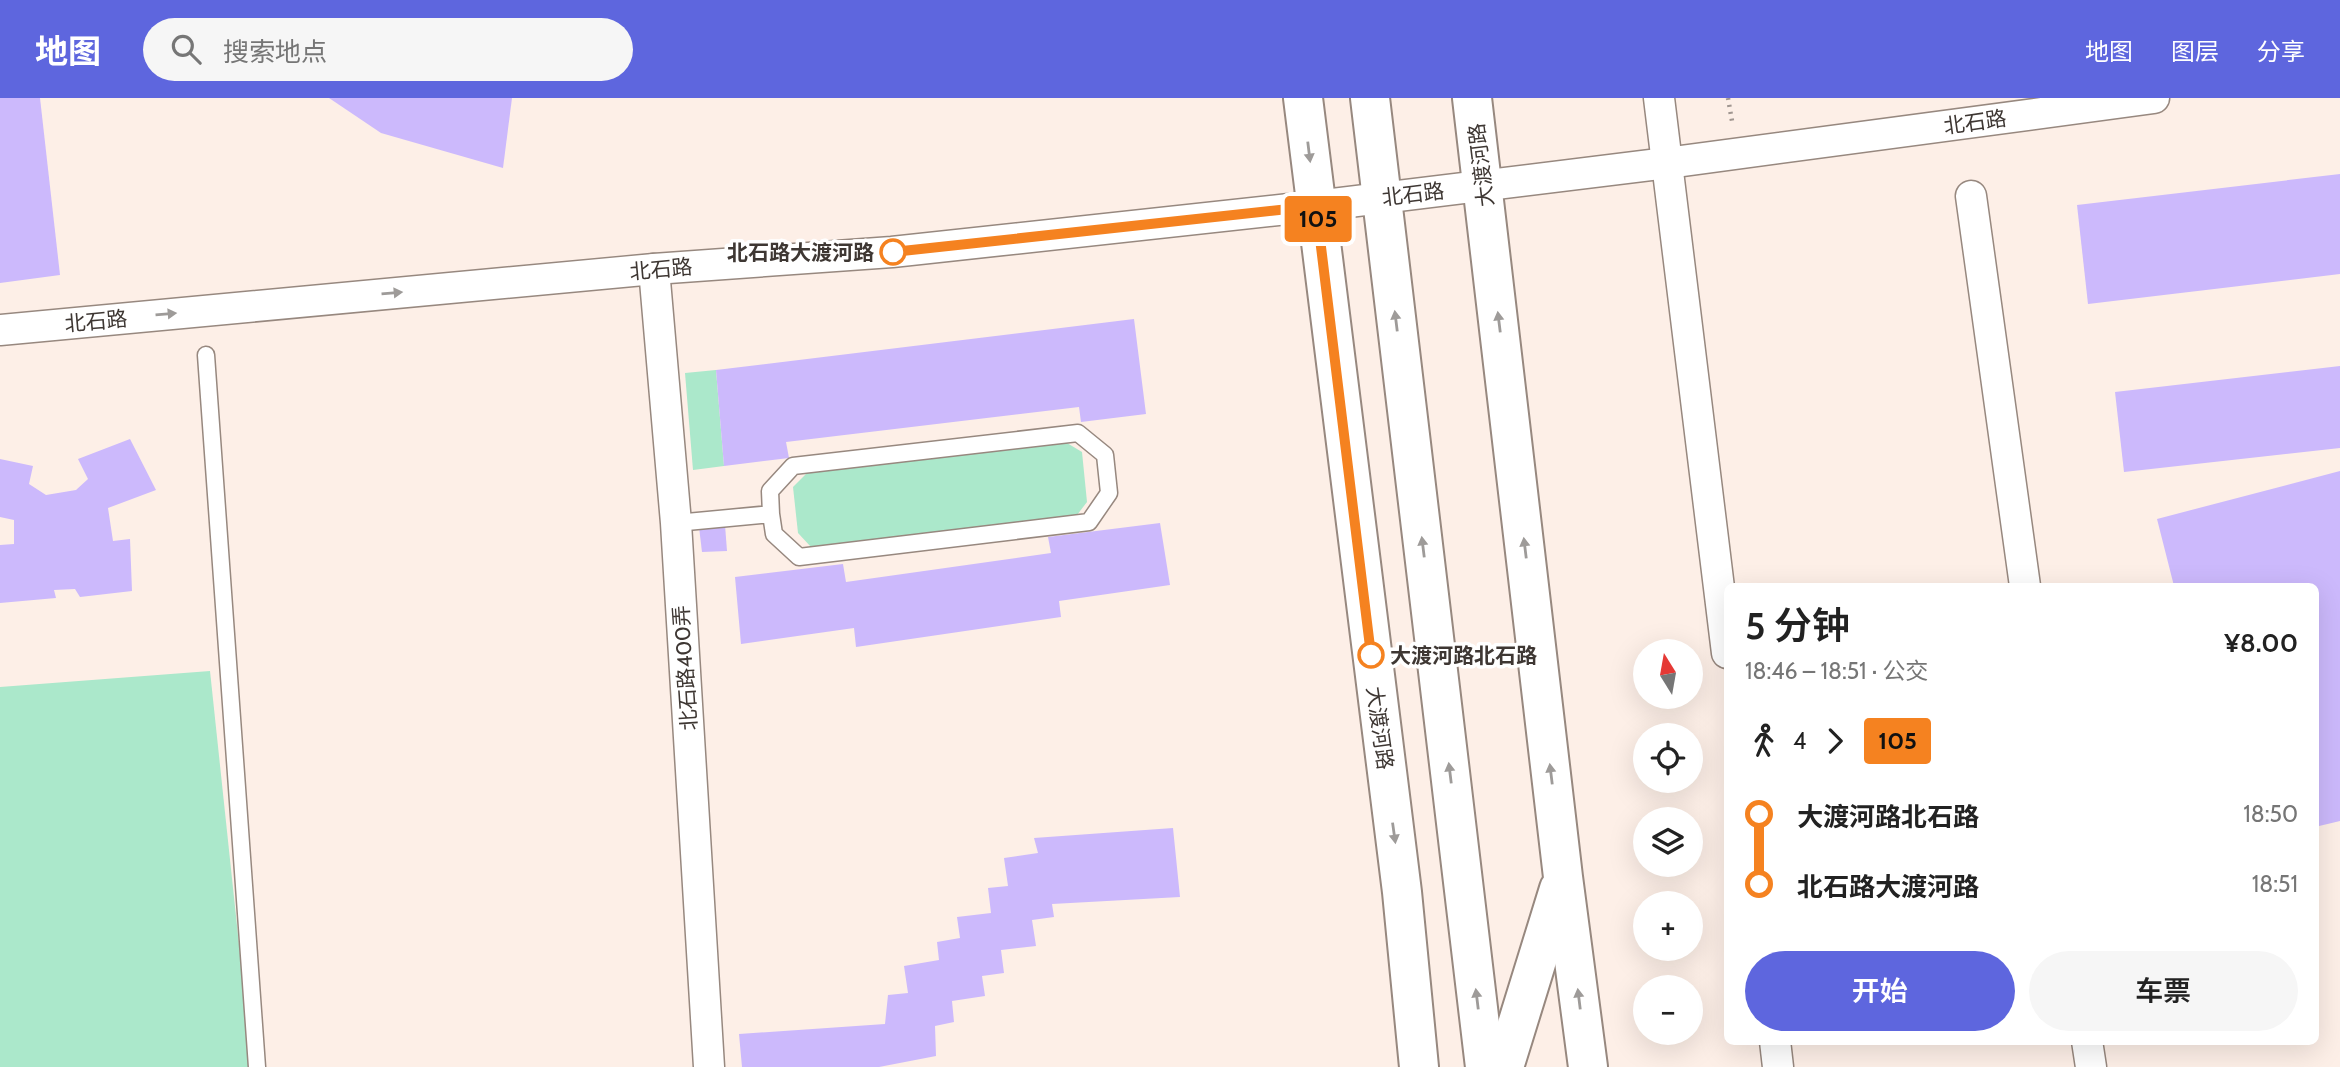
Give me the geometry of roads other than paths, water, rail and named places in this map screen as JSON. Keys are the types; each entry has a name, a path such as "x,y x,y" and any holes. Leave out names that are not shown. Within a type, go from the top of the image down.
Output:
{"main road":[{"name":"大渡河路","path":"1303,98 1402,892 1419,1067"},
{"path":"1370,98 1485,1067"},
{"name":"大渡河路","path":"1472,98 1563,877 1588,1067"},
{"path":"1504,1067 1563,877"}],"street":[{"path":"1659,98 1724,628"},
{"name":"北石路","path":"0,330 654,269 892,252 1316,206 1667,163 2154,98"},
{"path":"1971,196 2025,583"},
{"name":"北石路400弄","path":"654,269 676,523 709,1067"},
{"path":"1775,1045 1778,1067"},
{"path":"2088,1045 2091,1067"}],"lane":[{"path":"206,355 257,1067"},
{"path":"1078,432 1105,455 1109,493 1089,522 799,557 774,534 771,514 770,491 793,466 1078,432"},
{"path":"676,523 771,514"}],"place":[{"name":"北石路大渡河路","path":"893,252"},
{"name":"大渡河路北石路","path":"1371,655"}]}
